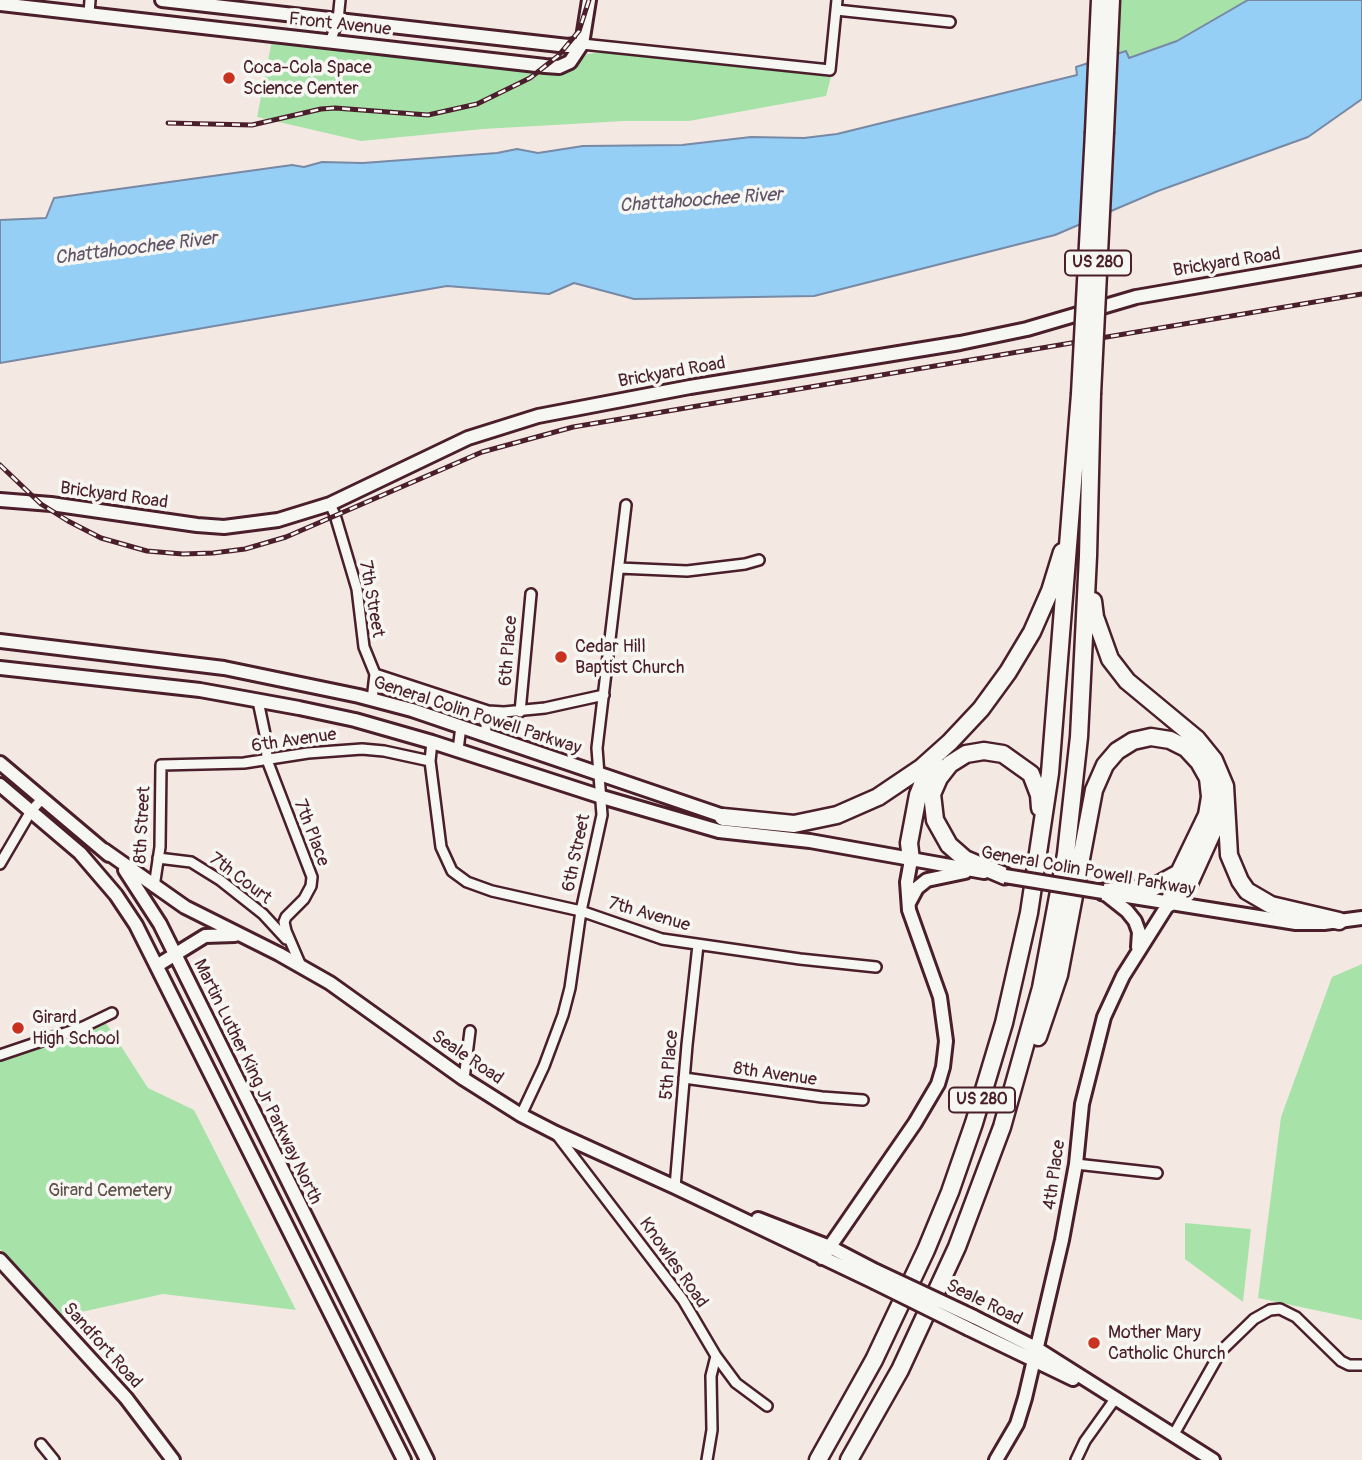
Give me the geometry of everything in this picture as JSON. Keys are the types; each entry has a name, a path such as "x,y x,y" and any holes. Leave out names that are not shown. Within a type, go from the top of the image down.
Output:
{"highway":[{"name":"US 280","path":"849,1460 900,1370 957,1247 1007,1110 1041,988 1066,854 1079,737 1088,556 1086,394 1100,0"},
{"name":"US 280","path":"818,1460 874,1360 950,1192 1004,1023 1029,913 1050,773 1070,523 1086,394 1111,0"},
{"path":"723,817 794,824 837,815 878,797 921,768 981,709 1009,672 1032,632 1050,591 1070,523"},
{"path":"1088,556 1095,617 1110,659 1127,681 1197,739 1214,760 1225,786 1229,855 1234,871 1247,891 1271,905 1339,921"},
{"path":"1007,1110 1042,1028 1059,975 1094,790 1105,765 1117,751 1133,741 1151,737 1170,740 1186,748 1199,762 1208,778 1210,797 1207,816 1179,873 1169,903"},
{"path":"911,860 909,843 918,795 926,775 950,742"},
{"path":"911,860 939,778 950,764 966,754 984,751 1003,754 1031,774 1040,795 1041,837"},
{"path":"1169,903 1188,886 1201,862 1219,820 1225,786"},
{"path":"932,794 935,820 949,845 965,859 1005,876"},
{"path":"1103,892 1152,888 1179,873"}],"street":[{"path":"89,14 90,0"},
{"name":"Front Avenue","path":"162,0 568,46 582,44 830,70 836,5"},
{"path":"330,42 338,20 340,0"},
{"path":"582,44 589,0"},
{"name":"Front Avenue","path":"0,4 559,67 569,62 582,44"},
{"path":"836,5 950,22"},
{"name":"Brickyard Road","path":"0,500 51,504 224,527 278,520 330,504 468,438 538,416 676,389 972,341 1027,329 1136,297 1362,258"},
{"name":"7th Street","path":"330,504 354,575 364,647 375,674 372,700"},
{"name":"6th Street","path":"521,1115 544,1066 563,1015 570,988 581,911 602,815 597,748 626,505"},
{"path":"619,568 687,570 759,560"},
{"name":"6th Place","path":"520,712 531,594"},
{"name":"General Colin Powell Parkway","path":"0,641 225,668 372,700 461,726 723,817 810,841"},
{"name":"General Colin Powell Parkway","path":"0,668 172,687 355,720 432,741 602,797 719,831 810,841 1269,920 1296,923 1362,918"},
{"path":"375,674 488,711 520,712 604,695"},
{"name":"7th Place","path":"258,701 266,739 267,760 312,877 312,886 304,899 286,916 284,922 301,966"},
{"path":"485,735 488,711"},
{"path":"458,750 461,726"},
{"path":"430,761 432,741"},
{"name":"6th Avenue","path":"161,765 244,763 308,753 362,749 430,761"},
{"name":"7th Avenue","path":"430,761 441,847 448,864 460,878 492,891 581,911 662,939 698,946 876,967"},
{"name":"Martin Luther King Jr Parkway North","path":"0,763 127,872 160,924 427,1460"},
{"name":"8th Street","path":"155,887 161,765"},
{"name":"Martin Luther King Jr Parkway North","path":"0,785 67,841 104,880 136,925 404,1460"},
{"path":"0,864 31,811 42,799"},
{"name":"Seale Road","path":"104,850 185,907 301,966 360,1003 464,1079 521,1115 822,1258 875,1277 972,1323 1115,1399 1213,1460"},
{"name":"7th Court","path":"158,858 191,862 220,880 263,915 292,945"},
{"path":"822,1258 915,1123 938,1084 943,1067 946,1041 940,997 908,904 907,882 911,860"},
{"path":"908,904 927,880 976,871"},
{"path":"1103,892 1135,921 1139,932 1138,950"},
{"name":"4th Place","path":"996,1460 1020,1416 1035,1355 1062,1240 1076,1164 1082,1104 1104,1017 1122,976 1169,903"},
{"name":"Seale Road","path":"158,965 205,936 232,934 249,938"},
{"name":"5th Place","path":"676,1187 698,946"},
{"path":"0,1055 83,1027 112,1013"},
{"path":"464,1079 470,1031"},
{"name":"8th Avenue","path":"684,1078 863,1100"},
{"name":"Knowles Road","path":"556,1133 669,1281 716,1356 742,1389 767,1406"},
{"path":"1076,1164 1157,1173"},
{"name":"Seale Road","path":"676,1187 830,1247 855,1260 875,1277"},
{"path":"847,1222 845,1241 855,1260"},
{"name":"Sandfort Road","path":"0,1260 126,1398 173,1460"},
{"path":"1174,1434 1221,1351 1254,1319 1270,1310 1280,1309 1296,1317 1341,1361 1349,1365 1362,1365"},
{"path":"707,1460 712,1430 711,1376 716,1356"},
{"path":"1076,1460 1085,1441 1115,1399"},
{"path":"41,1444 54,1460"}],"green space":[{"path":"1118,0 1248,0 1177,41 1129,58 1116,55"},
{"path":"272,40 570,71 587,54 611,51 831,77 826,96 689,121 624,121 483,129 361,141 257,117"},
{"path":"1362,964 1362,1320 1258,1298 1281,1117 1332,977"},
{"name":"Girard Cemetery","path":"106,1023 148,1088 194,1110 296,1310 163,1294 63,1316 0,1249 0,1060"},
{"path":"1185,1223 1251,1229 1243,1302 1185,1259"}],"water":[{"name":"Chattahoochee River","path":"1248,0 1362,0 1362,99 1308,137 1158,191 1055,235 814,296 634,299 574,283 549,294 447,286 0,363 0,220 46,218 54,198 292,165 304,167 322,162 363,163 497,153 517,149 538,153 583,146 682,145 751,137 804,138 837,134 1077,75 1076,67 1126,51 1129,58 1177,41"}],"railway":[{"path":"168,123 252,125 335,108 428,115 477,104 530,78 558,56 579,31 589,0"},
{"path":"0,465 41,504 101,538 147,551 183,554 245,549 286,537 482,452 573,427 1362,294"}],"place":[{"name":"Coca-Cola Space Science Center","path":"229,78"},
{"name":"Cedar Hill Baptist Church","path":"561,657"},
{"name":"Girard High School","path":"18,1028"},
{"name":"Mother Mary Catholic Church","path":"1094,1343"}]}
